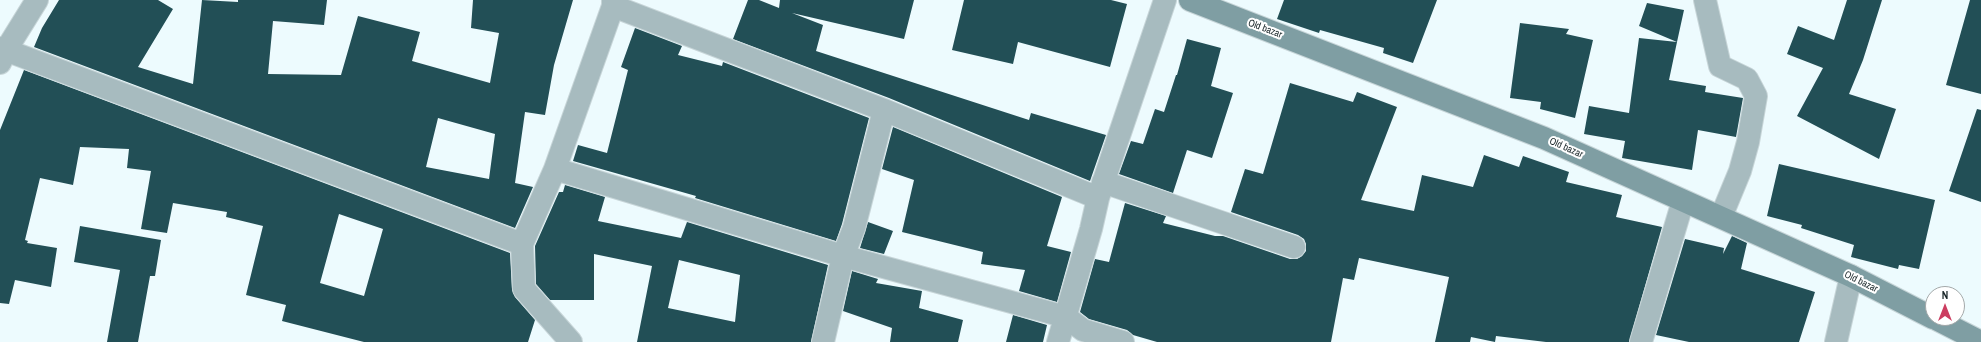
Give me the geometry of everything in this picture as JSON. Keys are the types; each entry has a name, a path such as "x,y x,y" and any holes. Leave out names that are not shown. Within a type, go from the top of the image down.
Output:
{"street":[{"path":"37,0 2,54 522,244"},
{"path":"1058,342 1091,228 1100,190 1165,0"},
{"name":"Old bazar","path":"1190,0 1544,138 1852,276 1925,314"},
{"path":"1705,0 1720,66 1747,79 1756,96 1748,142 1740,171 1721,218"},
{"path":"571,342 524,289 522,244 555,169 613,3 884,110 1100,190 1294,247"},
{"path":"823,342 843,256 854,228 884,110"},
{"path":"555,169 843,256 1066,317 1083,330 1123,342"},
{"path":"1641,342 1683,201"},
{"path":"1836,342 1852,276"},
{"name":"Old bazar","path":"1949,326 1981,342"}],"building":[{"path":"59,0 158,0 173,9 138,67 193,84 202,0 238,2 238,0 327,0 324,25 273,21 268,74 341,75 358,16 420,32 412,61 490,83 499,33 471,28 473,0 573,0 554,65 545,115 525,112 515,183 533,187 515,228 34,47 42,28","holes":["438,118 495,134 489,179 426,167"]},
{"path":"748,0 759,0 779,8 780,0 914,0 904,39 792,13 823,25 816,51 1029,120 1031,113 1106,135 1090,181 889,98 733,39"},
{"path":"964,0 1111,0 1127,4 1110,67 1018,42 1013,64 952,50"},
{"path":"1284,0 1437,0 1413,63 1383,53 1384,48 1320,30 1319,33 1277,19"},
{"path":"1847,0 1882,0 1863,60 1849,94 1896,109 1879,159 1797,116 1823,68 1787,54 1798,26 1834,40"},
{"path":"1970,0 1981,0 1981,94 1946,85"},
{"path":"1647,3 1684,10 1677,42 1639,26"},
{"path":"1520,23 1569,29 1566,34 1593,40 1575,118 1540,109 1541,102 1510,98"},
{"path":"635,28 682,46 678,55 722,66 723,62 869,118 842,224 836,241 695,198 696,196 573,161 578,145 607,153 628,70 621,67"},
{"path":"1639,38 1677,42 1669,80 1706,86 1705,92 1743,98 1736,137 1698,130 1692,170 1622,158 1625,141 1584,134 1589,106 1629,113"},
{"path":"1187,39 1221,48 1211,86 1233,93 1212,158 1187,150 1173,193 1119,174 1131,141 1143,144 1155,109 1164,112 1177,75"},
{"path":"24,70 510,253 512,290 515,297 535,320 528,342 364,342 282,321 286,305 246,295 263,226 226,217 227,212 173,203 167,233 141,229 151,171 127,168 129,149 80,147 73,185 40,178 25,240 28,241 27,243 57,248 51,287 15,280 9,304 0,303 0,130","holes":["339,214 383,229 364,296 320,283"]},
{"path":"1290,83 1353,102 1357,92 1397,107 1361,200 1414,211 1422,175 1473,187 1484,155 1519,167 1523,156 1569,172 1566,182 1622,195 1616,217 1662,227 1629,342 1546,342 1496,336 1495,342 1471,337 1470,342 1435,342 1449,277 1359,258 1354,280 1343,278 1331,342 1157,342 1133,335 1127,330 1089,319 1080,312 1095,259 1109,262 1125,203 1166,216 1163,223 1215,236 1223,236 1290,259 1297,259 1302,256 1306,251 1306,244 1304,239 1298,235 1231,212 1245,169 1263,174"},
{"path":"1977,109 1981,110 1981,202 1949,191"},
{"path":"893,127 1062,197 1047,246 1071,252 1057,302 1019,291 1025,270 981,264 983,252 902,232 914,180 882,169"},
{"path":"1779,164 1935,200 1919,269 1899,265 1898,269 1851,257 1854,245 1801,228 1802,225 1767,216"},
{"path":"565,185 605,197 598,221 681,238 687,222 828,265 811,342 637,342 652,266 594,254 594,300 550,300 536,284 535,246 559,192 563,192","holes":["679,260 740,275 735,322 668,308"]},
{"path":"868,222 893,231 884,254 860,248"},
{"path":"80,226 161,240 155,276 150,276 138,342 107,342 120,270 74,262"},
{"path":"1732,236 1747,243 1741,269 1815,292 1799,342 1689,342 1656,335 1685,239 1724,248 1723,254"},
{"path":"852,271 878,279 876,283 922,291 919,308 963,320 958,342 890,342 892,328 843,311"},
{"path":"1013,315 1047,325 1043,342 1006,342"}]}
